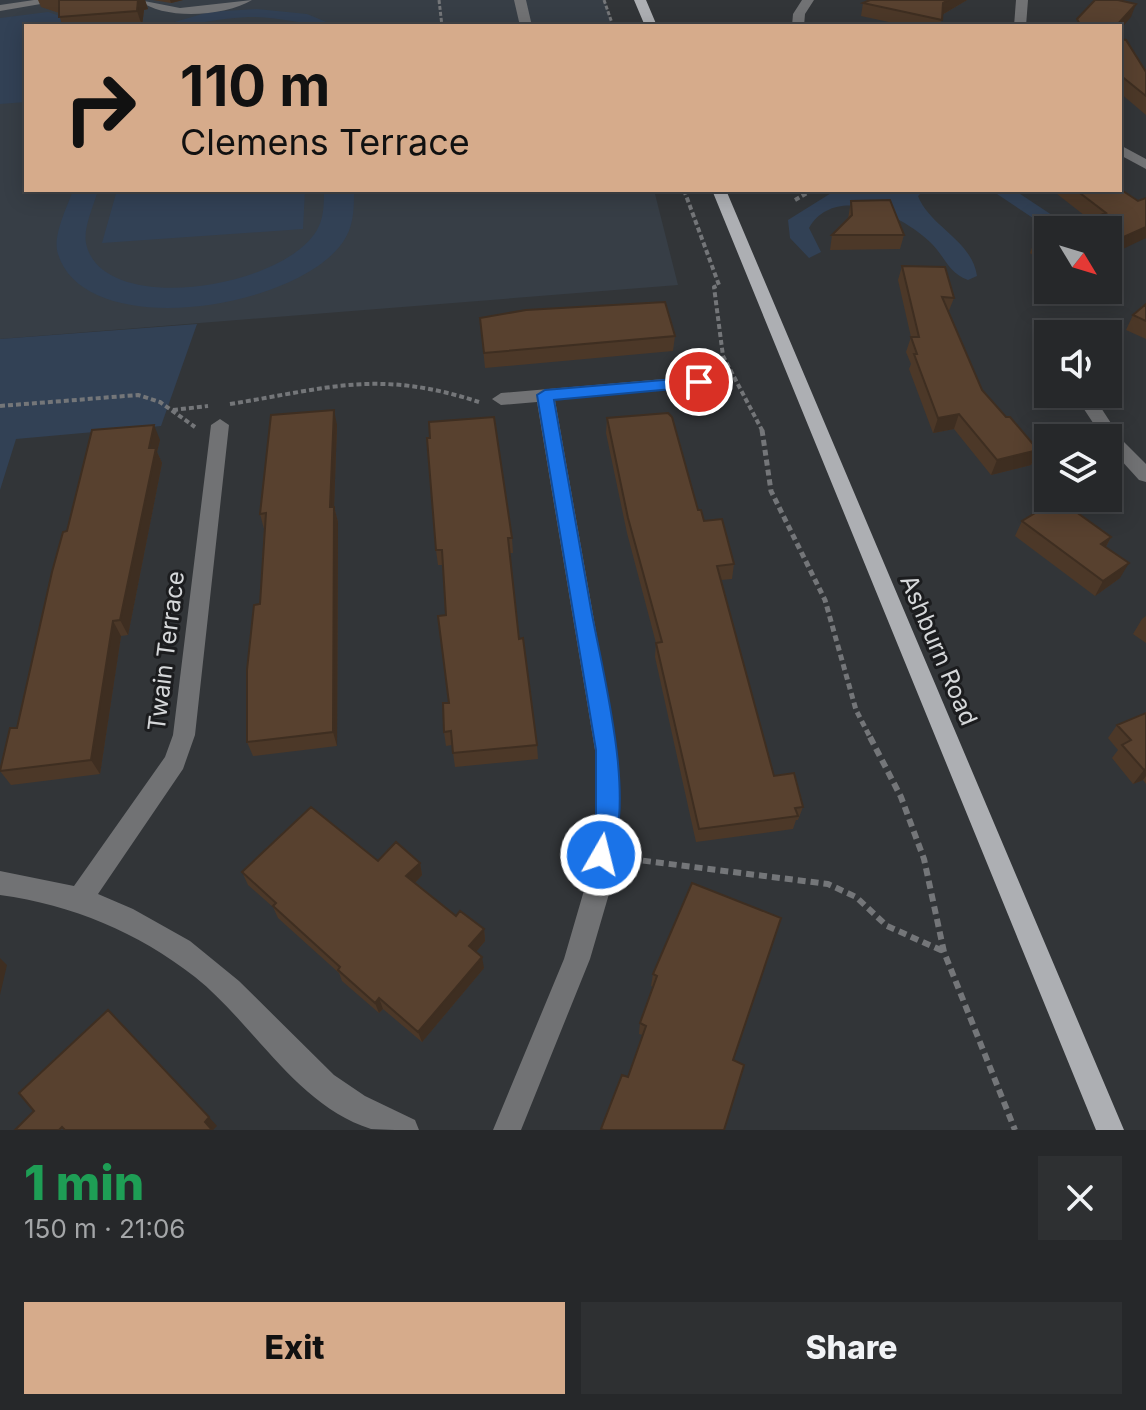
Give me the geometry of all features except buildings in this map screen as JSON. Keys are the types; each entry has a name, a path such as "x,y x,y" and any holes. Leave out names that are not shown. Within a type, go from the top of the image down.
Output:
{"main road":[{"path":"640,0 650,24"},
{"name":"Ashburn Road","path":"720,192 1110,1130"}],"street":[{"path":"0,8 58,0"},
{"path":"145,0 167,10 246,0"},
{"path":"520,0 526,24"},
{"path":"798,24 799,14 808,0"},
{"path":"1020,24 1022,0"},
{"path":"1122,150 1146,165"},
{"path":"506,398 699,382"},
{"path":"507,1130 577,959 598,887 607,816 606,750 545,395"},
{"path":"1092,408 1116,444 1146,475"},
{"name":"Twain Terrace","path":"79,900 175,762 184,735 218,423"},
{"path":"0,883 79,900 109,911 173,945 230,989 292,1057 341,1098 405,1130"}],"path":[{"path":"439,0 442,24"},
{"path":"604,0 612,24"},
{"path":"685,192 719,285 714,287 723,356 763,432 771,491 825,600 856,710 901,797 924,859 944,952 1015,1130"},
{"path":"795,200 809,192"},
{"path":"229,404 345,384 382,382 434,389 499,409 506,398"},
{"path":"0,406 138,395 160,402 196,427 195,439 218,423"},
{"path":"173,410 218,423"},
{"path":"601,855 828,884 856,897 887,926 944,952"}],"shaded area":[{"path":"0,0 605,0 611,24 24,24 24,192 655,192 678,285 0,339"},
{"path":"257,9 307,14 331,24 249,17 168,24 209,12"},
{"path":"48,12 63,17 61,24 24,24 24,102 0,104 0,18"},
{"path":"72,192 97,192 85,237 99,267 125,281 159,287 198,286 237,279 273,266 302,248 319,226 324,192 354,192 351,226 346,237 324,262 288,282 245,298 198,306 151,307 109,300 77,282 58,254 59,231"},
{"path":"116,192 305,192 303,229 102,243"},
{"path":"833,192 922,192 918,196 924,207 967,253 974,263 977,276 968,280 961,277 918,232 869,208 835,207 821,215 809,228 821,252 809,258 790,238 788,220"},
{"path":"994,192 1017,192 1053,216 1034,216 1034,219"},
{"path":"197,324 161,426 16,439 0,490 0,339"}],"route":[{"path":"601,855 607,816 606,750 545,395 699,382"}]}
